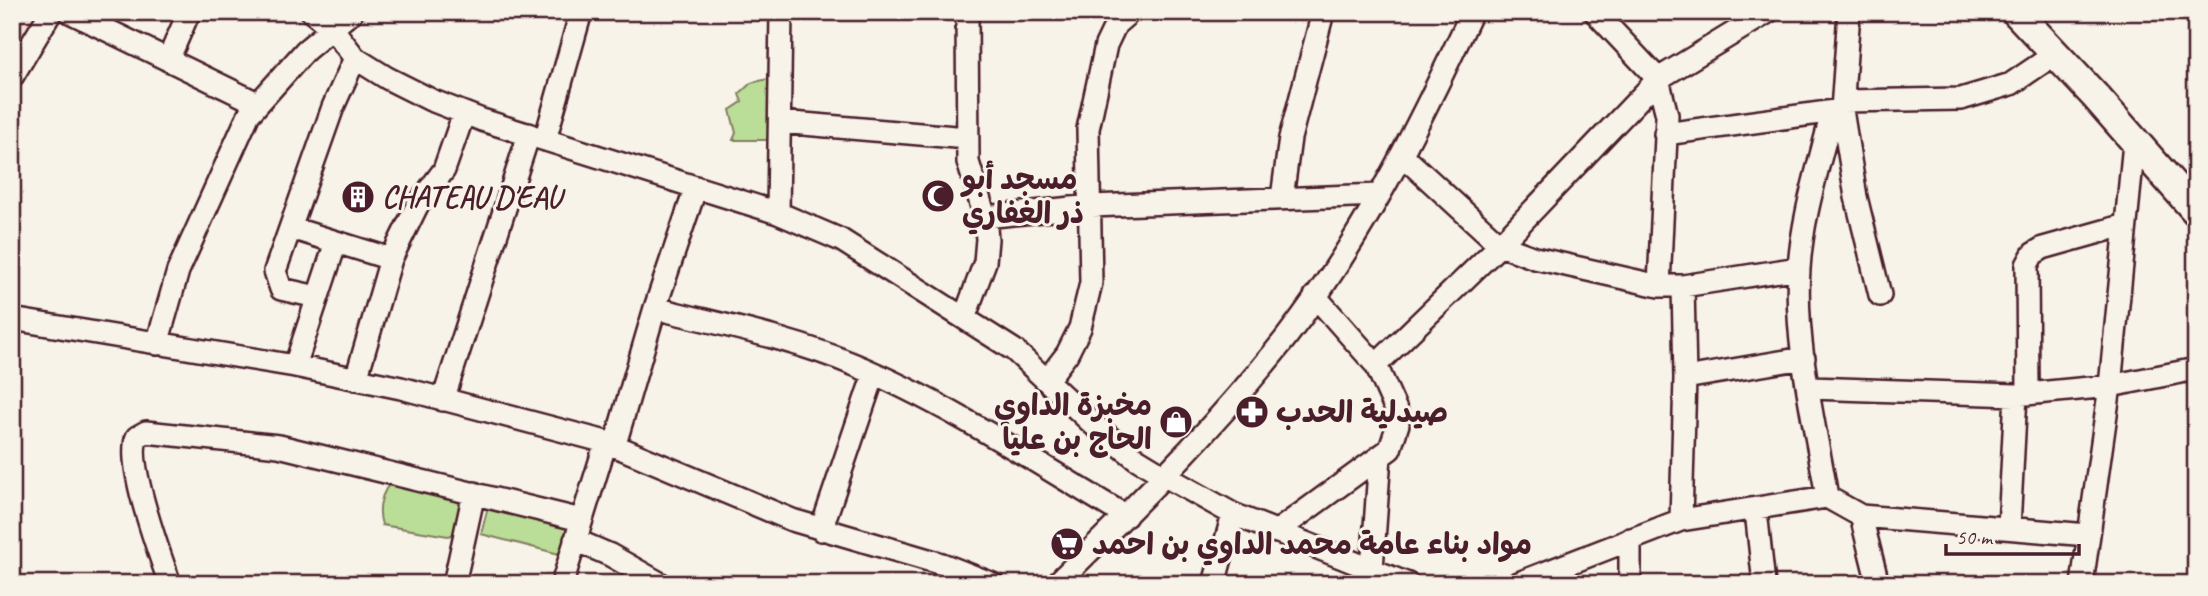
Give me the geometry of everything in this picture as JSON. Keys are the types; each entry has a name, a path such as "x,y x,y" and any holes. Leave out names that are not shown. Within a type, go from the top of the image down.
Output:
{"main road":[{"path":"2016,12 2096,97 2196,211"}],"street":[{"path":"12,77 51,12"},
{"path":"70,12 257,103"},
{"path":"168,60 188,12"},
{"path":"312,12 332,28 355,58 387,78 464,113 778,213 841,240 965,316 1014,350 1094,425 1137,459 1165,476 1233,514 1408,584"},
{"path":"157,344 178,271 249,114 306,50 352,12"},
{"path":"443,400 581,12"},
{"path":"778,213 781,12"},
{"path":"965,316 985,262 985,217 968,162 967,12"},
{"path":"1046,380 1067,354 1080,328 1091,283 1088,128 1106,45 1116,24 1130,12"},
{"path":"1056,584 1165,476 1226,410 1286,337 1315,296 1402,155 1472,12"},
{"path":"1595,12 1658,79 1667,115 1659,286"},
{"path":"1376,365 1500,245 1658,79 1768,12"},
{"path":"1827,497 1804,358 1799,268 1807,218 1839,108 1849,12"},
{"path":"1282,198 1290,138 1321,20"},
{"path":"1665,134 1839,108 1961,99 2011,84 2055,54"},
{"path":"317,297 281,289 275,271 333,107 355,58"},
{"path":"1839,108 1856,197 1880,295"},
{"path":"355,379 391,259 417,206 444,170 464,113"},
{"path":"780,122 967,138"},
{"path":"2082,584 2110,386 2134,143"},
{"path":"1402,155 1500,245 1569,268 1659,286 1683,286 1799,268"},
{"path":"562,584 578,530 696,187"},
{"path":"985,217 1091,206 1379,195"},
{"path":"2009,527 2022,394 2027,265 2033,254 2043,248 2124,225"},
{"path":"291,228 391,259"},
{"path":"295,366 336,242"},
{"path":"1681,520 1685,378 1683,286"},
{"path":"1276,531 1391,449 1398,424 1397,412 1376,365 1315,296"},
{"path":"655,308 797,344 874,374 946,410 1126,516"},
{"path":"12,319 295,366 443,400 610,443 821,530 942,564 993,584"},
{"path":"1685,378 1804,358"},
{"path":"1810,388 2022,394 2110,386 2196,369"},
{"path":"821,530 874,374"},
{"path":"170,584 150,525 134,454 137,437 146,432 279,446 474,493 578,530 610,555 661,584"},
{"path":"1372,569 1380,456"},
{"path":"454,584 474,493"},
{"path":"1516,584 1681,520 1756,511 1827,497 1861,516 2088,535"},
{"path":"1756,511 1764,584"},
{"path":"1214,584 1233,514"},
{"path":"1861,516 1878,584"},
{"path":"1630,539 1630,584"}],"shaded area":[{"path":"12,12 39,12 12,55"}],"green space":[{"path":"776,77 775,140 733,140 736,133 730,110 742,102 739,94 751,83"},
{"path":"393,480 469,501 463,532 448,536 382,525 381,501"},
{"path":"489,503 575,525 567,556 481,534"}],"place":[{"name":"مسجد أبو ذر الغفاري","path":"938,196"},
{"name":"CHATEAU D'EAU","path":"358,197"},
{"name":"صيدلية الحدب","path":"1252,412"},
{"name":"مخبزة الداوي الحاج بن عليا","path":"1176,422"},
{"name":"مواد بناء عامة محمد الداوي بن احمد","path":"1067,544"}]}
